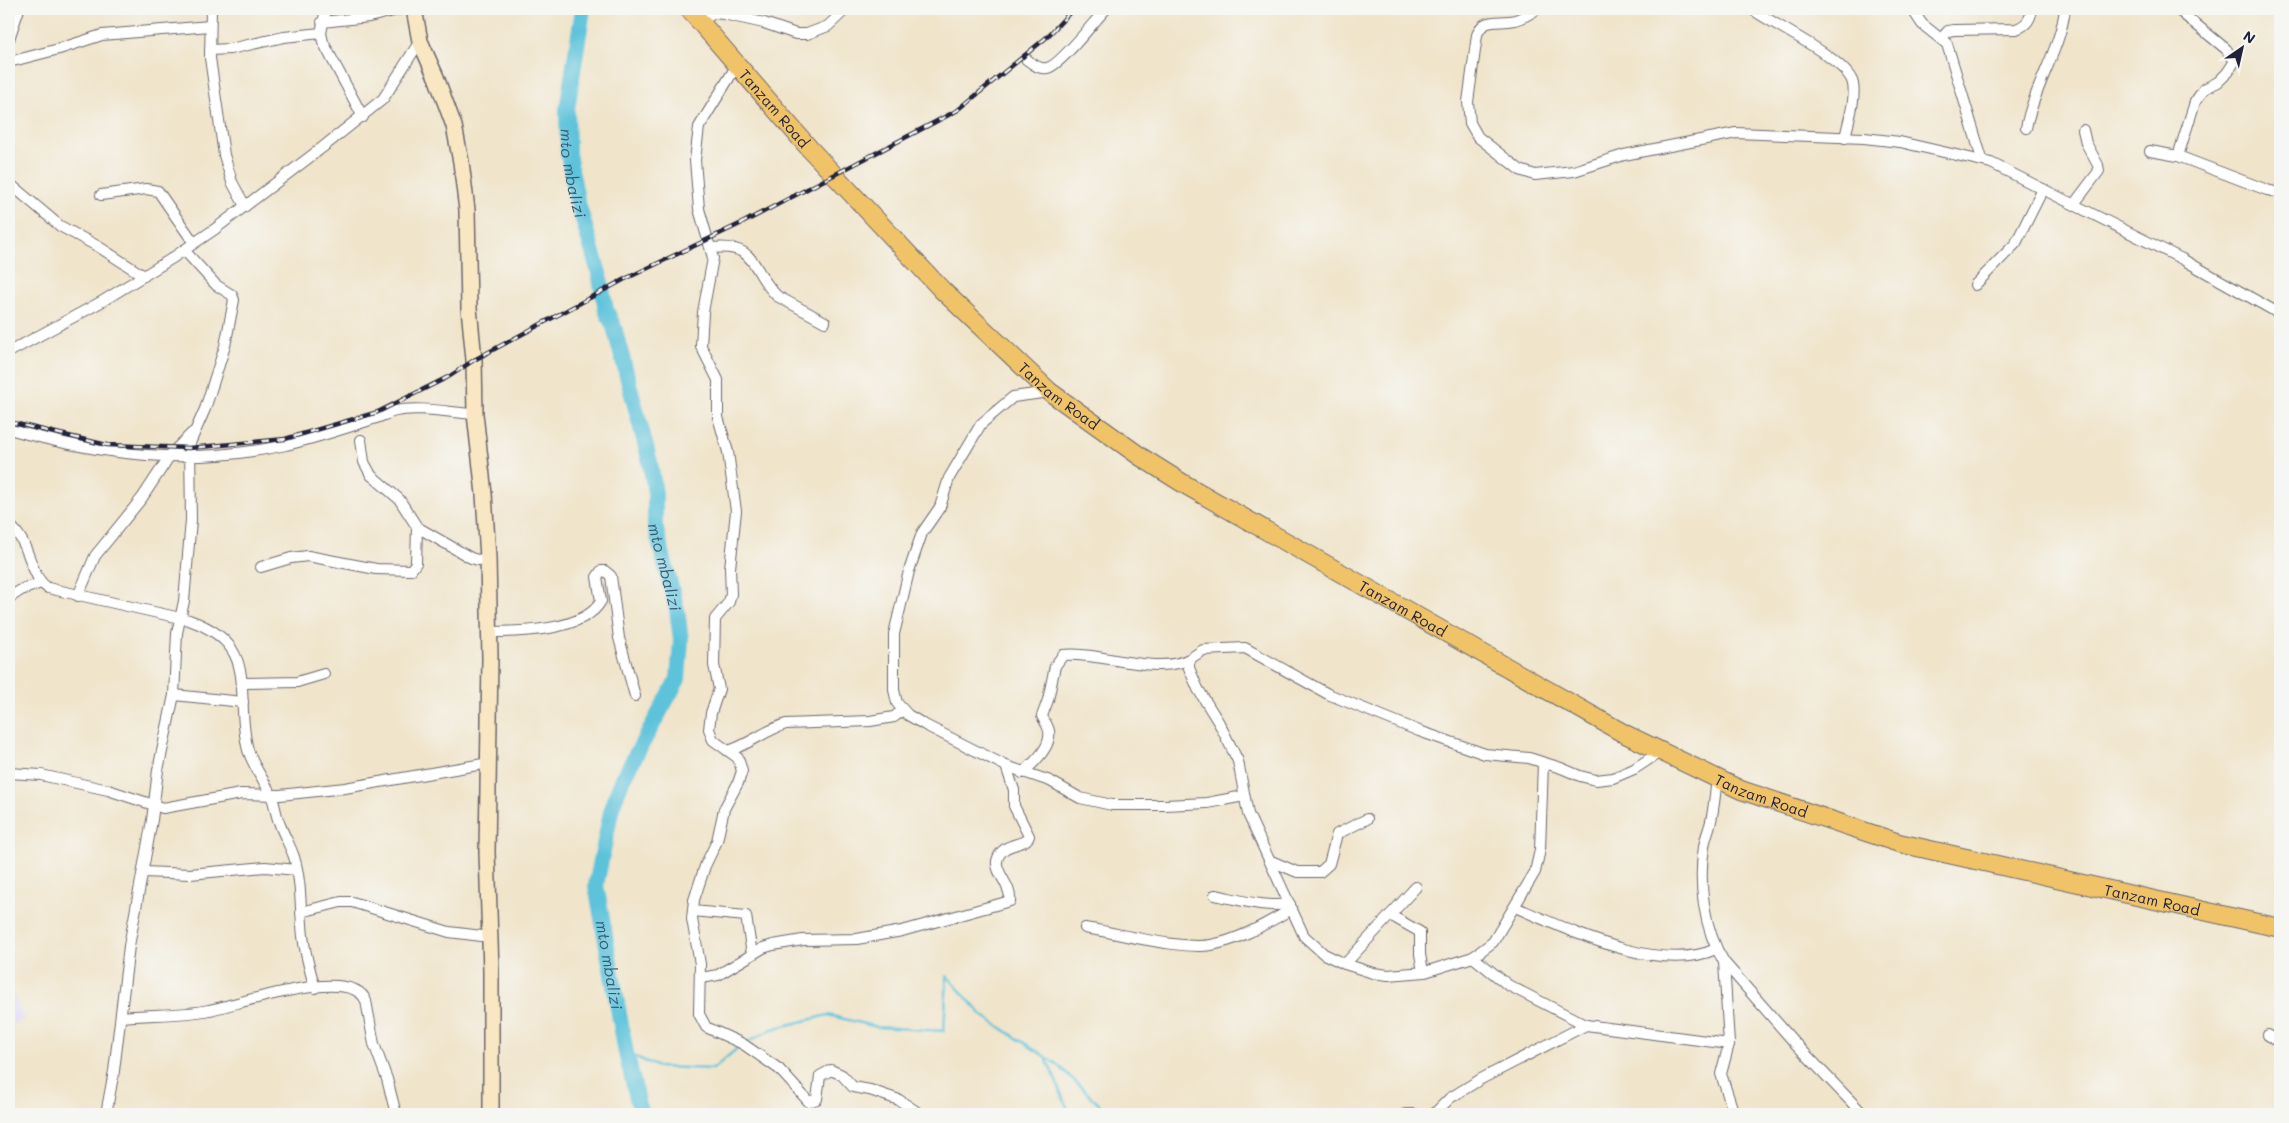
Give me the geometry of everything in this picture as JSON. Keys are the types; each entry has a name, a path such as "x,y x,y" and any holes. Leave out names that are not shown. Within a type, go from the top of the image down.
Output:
{"highway":[{"name":"Tanzam Road","path":"706,13 738,65 809,148 942,290 1050,392 1142,457 1184,484 1623,733 1717,779 1778,804 1899,843 2280,928"}],"main road":[{"path":"414,9 420,41 454,126 468,210 475,414 484,494 488,558 489,763 487,852 490,938 491,1114"}],"street":[{"path":"9,39 19,9"},
{"path":"211,9 210,50 224,155 232,182 245,206"},
{"path":"326,9 321,28 334,66 363,117"},
{"path":"210,50 230,49 402,9"},
{"path":"706,13 764,23 796,34 807,34 828,26 846,9"},
{"path":"1026,59 1038,67 1050,67 1063,57 1106,9"},
{"path":"1537,9 1518,20 1496,21 1480,27 1477,36 1468,102 1470,123 1478,137 1520,170 1535,175 1574,171 1624,155 1736,134 1884,140 1982,159 2182,259 2280,314"},
{"path":"1752,9 1831,58 1848,72 1854,85 1845,138"},
{"path":"1912,9 1922,24 1941,38 1950,52 1982,159"},
{"path":"1941,38 1948,31 1954,30 2016,29 2023,27 2029,21 2032,9"},
{"path":"2026,128 2034,97 2060,35 2065,9"},
{"path":"2177,9 2226,49 2235,61 2228,73 2218,82 2204,89 2195,102 2178,156"},
{"path":"9,62 102,35 210,26"},
{"path":"9,352 144,276 184,250 363,117 376,106 392,87 420,41"},
{"path":"738,65 699,127 695,160 699,209 711,248 712,268 703,312 701,346 718,380 718,417 733,482 736,511 730,568 731,594 725,608 717,616 715,625 714,665 719,689 711,712 709,729 713,740 740,760 742,771 738,783 721,815 717,841 701,876 693,911 701,978 699,1014 706,1027 743,1044 779,1069 810,1102 817,1099 820,1076 831,1070 842,1075 853,1087 870,1090 899,1100 920,1114"},
{"path":"2074,204 2099,171 2098,165 2086,143 2084,130"},
{"path":"2150,151 2178,156 2236,179 2280,193"},
{"path":"9,183 60,226 93,243 144,276"},
{"path":"101,195 146,189 158,191 194,243"},
{"path":"1975,285 2016,243 2043,189"},
{"path":"711,248 728,247 747,254 777,296 825,322"},
{"path":"106,1114 121,1017 129,946 144,872 159,764 174,695 177,634 181,618 191,520 190,443 193,432 205,409 225,346 234,300 232,295 216,285 184,250"},
{"path":"1050,392 1013,397 981,424 949,478 940,507 922,533 909,571 894,634 894,690 897,703 915,720 1006,766 1050,781 1080,798 1112,805 1185,804 1244,796"},
{"path":"9,429 88,449 127,455 189,457 286,445 395,412 411,410 475,414"},
{"path":"78,596 96,556 142,498 169,457 193,432"},
{"path":"360,440 364,462 371,475 399,499 418,527 471,558 478,560 488,558"},
{"path":"9,524 24,543 41,583 48,588 181,618 202,625 228,645 235,653 243,683 248,748 255,769 271,795 279,824 290,846 297,870 306,956 315,988"},
{"path":"261,567 291,558 308,556 376,569 411,570 416,563 418,527"},
{"path":"489,632 523,631 557,626 591,613 601,601 597,577 601,571 606,572 611,576 619,638 635,696"},
{"path":"9,598 21,590 41,583"},
{"path":"1022,773 1039,756 1048,738 1048,729 1042,716 1050,694 1055,666 1059,658 1075,654 1132,663 1166,664 1179,663 1203,650 1245,648 1328,694 1420,731 1485,754 1529,758 1596,780 1634,770 1660,752"},
{"path":"1191,658 1188,668 1238,762 1248,814 1307,941 1324,954 1345,964 1373,973 1388,975 1423,972 1473,958 1493,942 1535,872 1540,850 1543,763"},
{"path":"243,683 297,682 324,674"},
{"path":"174,695 243,702"},
{"path":"728,751 745,745 773,728 786,724 880,720 894,717 903,710"},
{"path":"9,773 56,778 121,793 168,808 241,794 298,794 345,788 489,763"},
{"path":"701,978 718,975 763,948 787,942 824,939 851,940 902,931 1010,901 1005,882 997,867 998,857 1007,847 1025,841 1029,836 1014,806 1014,790 1006,766"},
{"path":"1717,779 1712,819 1704,846 1703,870 1705,910 1716,949 1724,962 1794,1042 1863,1114"},
{"path":"1270,860 1297,872 1320,872 1329,864 1338,834 1348,827 1367,819"},
{"path":"144,872 190,874 265,867 297,870"},
{"path":"1345,964 1416,887"},
{"path":"1215,895 1256,903 1291,906"},
{"path":"301,912 341,902 352,902 449,932 490,938"},
{"path":"1085,928 1190,945 1211,945 1241,935 1291,906"},
{"path":"1515,907 1610,946 1636,953 1684,955 1705,953 1716,949"},
{"path":"693,911 746,916 752,954"},
{"path":"1390,915 1420,932 1420,954 1423,972"},
{"path":"1473,958 1508,985 1586,1026 1729,1044"},
{"path":"1724,962 1729,1044 1721,1074 1734,1114"},
{"path":"121,1017 208,1011 257,996 315,988 350,988 364,996 374,1044 387,1079 396,1114"},
{"path":"1434,1114 1450,1098 1480,1079 1586,1026"},
{"path":"2268,1035 2280,1042"},
{"path":"1405,1114 1414,1114"}],"shaded area":[{"path":"9,984 24,1020 9,1025"}],"waterway":[{"name":"mto mbalizi","path":"583,9 567,109 568,154 577,200 599,273 606,310 614,327 650,462 655,493 655,526 677,610 681,640 678,679 623,778 612,807 596,885 626,1053 641,1114"},
{"path":"746,1043 772,1029 828,1015 877,1027 944,1031 947,976 983,1016 1058,1065 1109,1114"},
{"path":"626,1053 659,1067 713,1069 741,1045"},
{"path":"1046,1058 1070,1114"}],"railway":[{"path":"9,422 107,445 189,448 285,439 378,412 450,376 474,360 623,280 744,222 958,110 1047,37 1073,9"}]}
